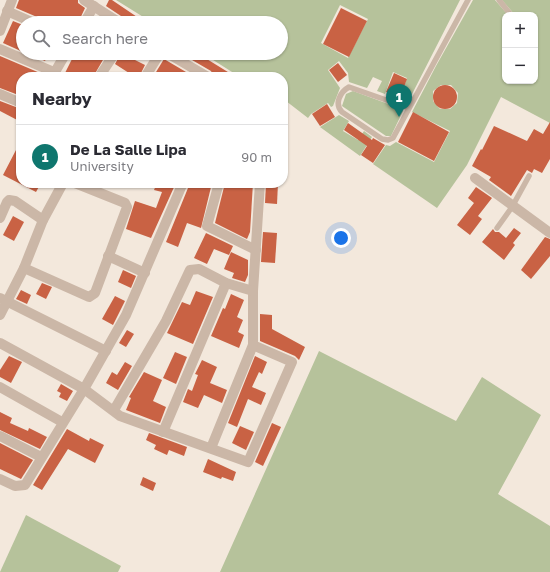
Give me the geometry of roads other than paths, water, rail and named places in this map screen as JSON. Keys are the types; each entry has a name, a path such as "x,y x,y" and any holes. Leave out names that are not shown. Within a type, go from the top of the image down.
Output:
{"street":[{"path":"0,31 12,0"},
{"path":"84,0 109,16"},
{"path":"88,16 94,6"},
{"path":"7,11 18,16"},
{"path":"0,49 16,57"},
{"path":"22,60 47,72"},
{"path":"55,72 62,60"},
{"path":"102,72 110,60"},
{"path":"148,72 156,60"},
{"path":"176,60 192,72"},
{"path":"0,94 16,101"},
{"path":"475,178 512,207 550,233"},
{"path":"0,315 3,300 24,268 43,220 60,188"},
{"path":"24,268 89,297 95,293 127,204 87,188"},
{"path":"0,479 15,486 25,485 41,456 84,389 126,315 181,188"},
{"path":"217,188 207,226 256,250"},
{"path":"211,448 253,345 253,291 260,188"},
{"path":"0,218 7,202 11,200 15,201 43,220"},
{"path":"108,256 144,273"},
{"path":"114,410 166,321 190,270 199,269 226,282 253,291"},
{"path":"164,432 226,282"},
{"path":"3,300 106,351"},
{"path":"0,343 84,389 114,410 120,416 248,462 292,362 253,345"},
{"path":"0,387 62,422"},
{"path":"0,436 41,456"}],"lane":[{"path":"409,108 349,88 342,93 338,104 339,109 342,112 382,139 388,140 395,136 468,0"},
{"path":"499,0 509,12"},
{"path":"497,228 512,207 529,176"}],"place":[{"name":"De La Salle Lipa","path":"399,117"}]}
